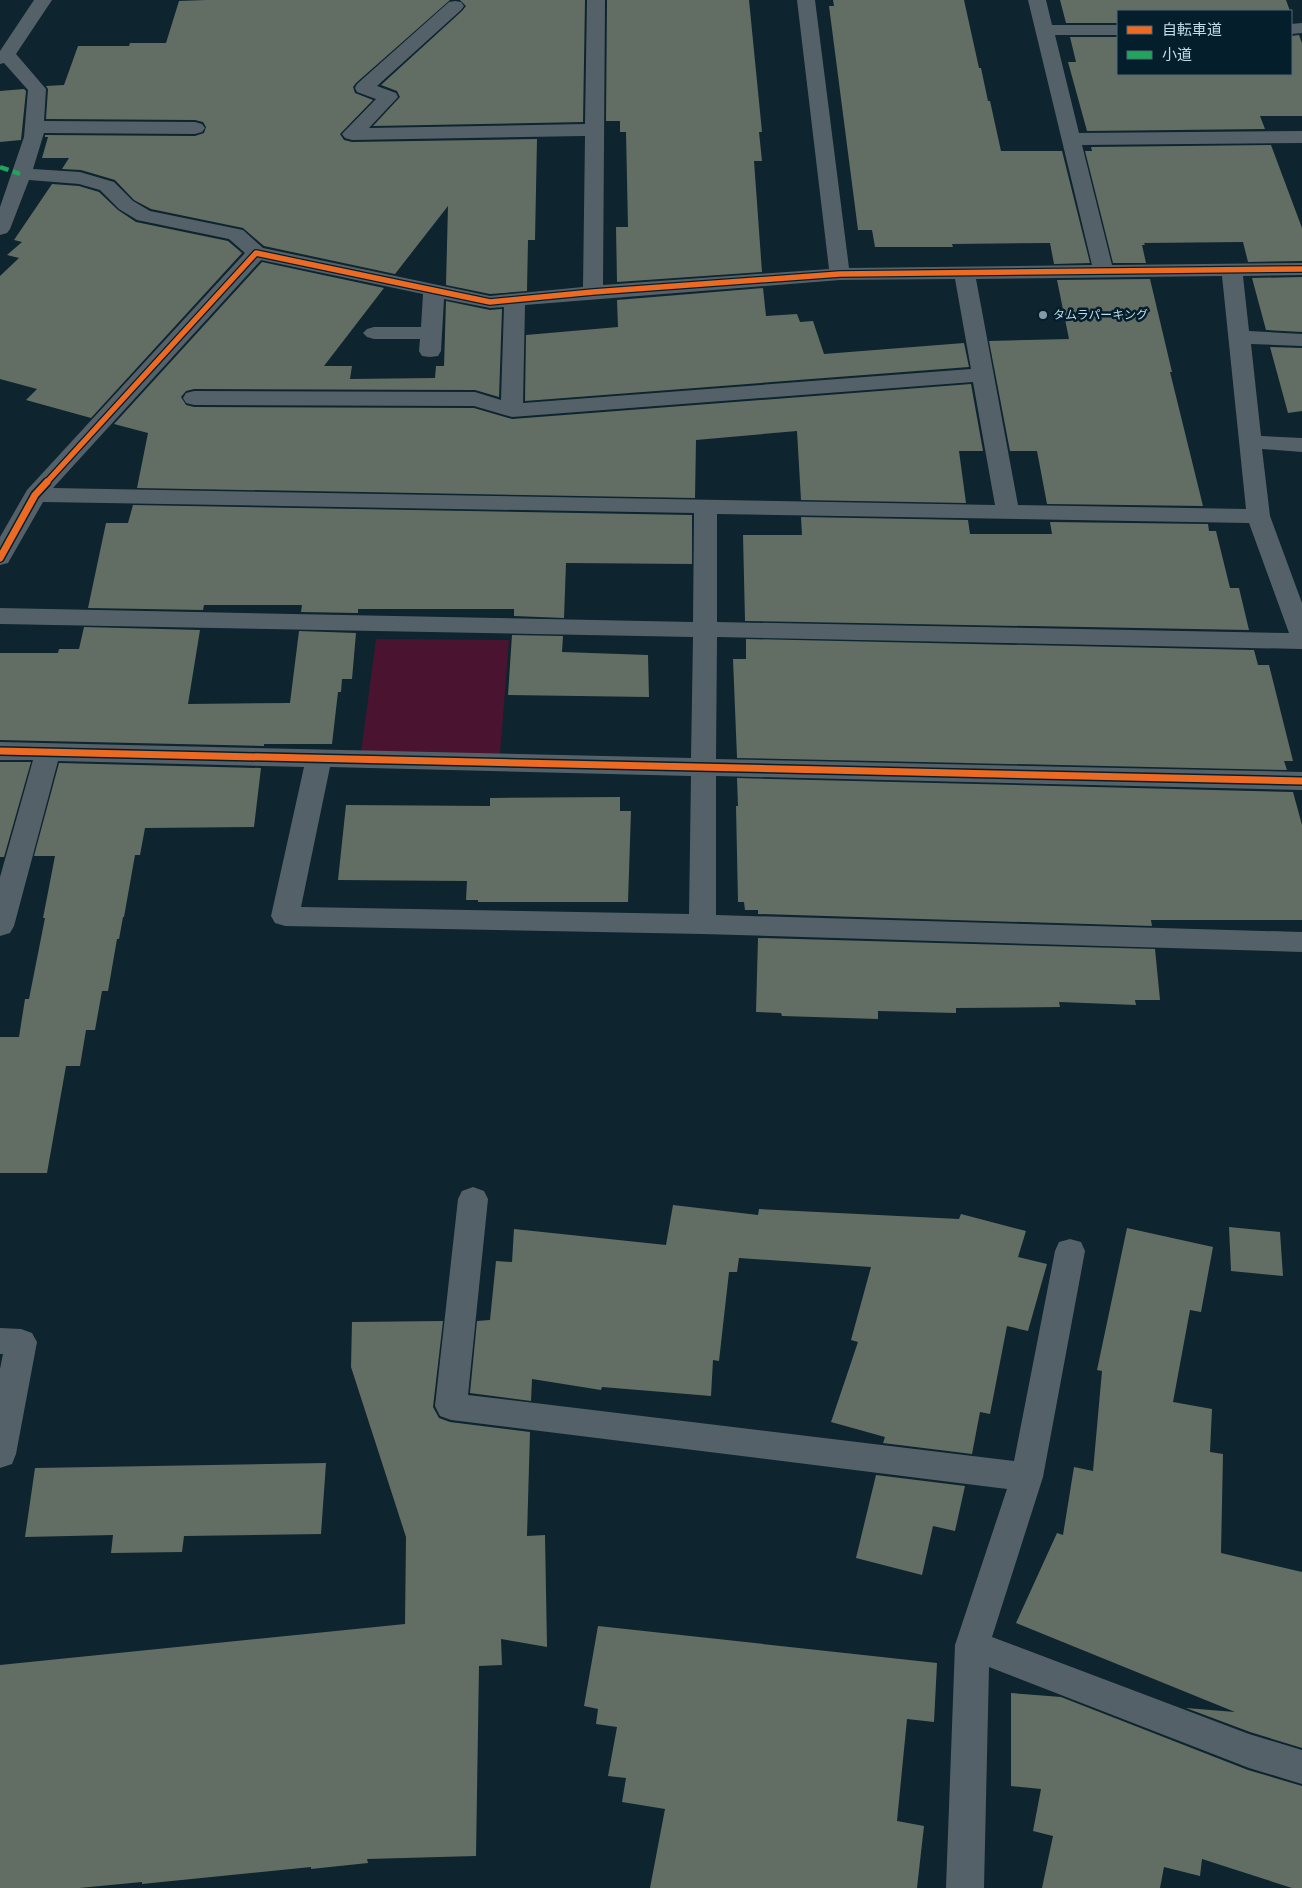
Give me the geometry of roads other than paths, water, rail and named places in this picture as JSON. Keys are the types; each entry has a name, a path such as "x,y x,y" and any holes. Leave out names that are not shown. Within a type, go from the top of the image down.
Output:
{"street":[{"path":"0,229 9,210 34,137 37,89 3,56 43,0"},
{"path":"593,292 596,0"},
{"path":"806,0 840,274"},
{"path":"1037,0 1103,270"},
{"path":"455,6 364,88 389,97 352,134 594,130"},
{"path":"1045,30 1117,30"},
{"path":"35,127 195,128"},
{"path":"1071,139 1302,137"},
{"path":"20,174 80,178 107,186 126,206 144,216 236,234 256,253 490,302 593,292 840,274 1302,269"},
{"path":"0,558 35,494 256,253"},
{"path":"1232,269 1258,516 1302,636"},
{"path":"964,272 1008,510"},
{"path":"374,333 431,342 434,290"},
{"path":"512,410 515,299"},
{"path":"1239,337 1302,340"},
{"path":"194,398 475,399 512,410 983,375"},
{"path":"1250,442 1302,445"},
{"path":"35,494 1008,510 1258,516"},
{"path":"702,924 706,506"},
{"path":"0,616 1302,641"},
{"path":"0,751 1302,781"},
{"path":"0,926 48,752"},
{"path":"319,758 285,916 702,924 1302,942"},
{"path":"473,1199 451,1406 1027,1477"},
{"path":"965,1888 972,1644 1027,1477 1070,1251"},
{"path":"0,1341 21,1342 0,1454"},
{"path":"972,1644 1249,1751 1302,1767"}],"place":[{"name":"タムラパーキング","path":"1043,315"}]}
